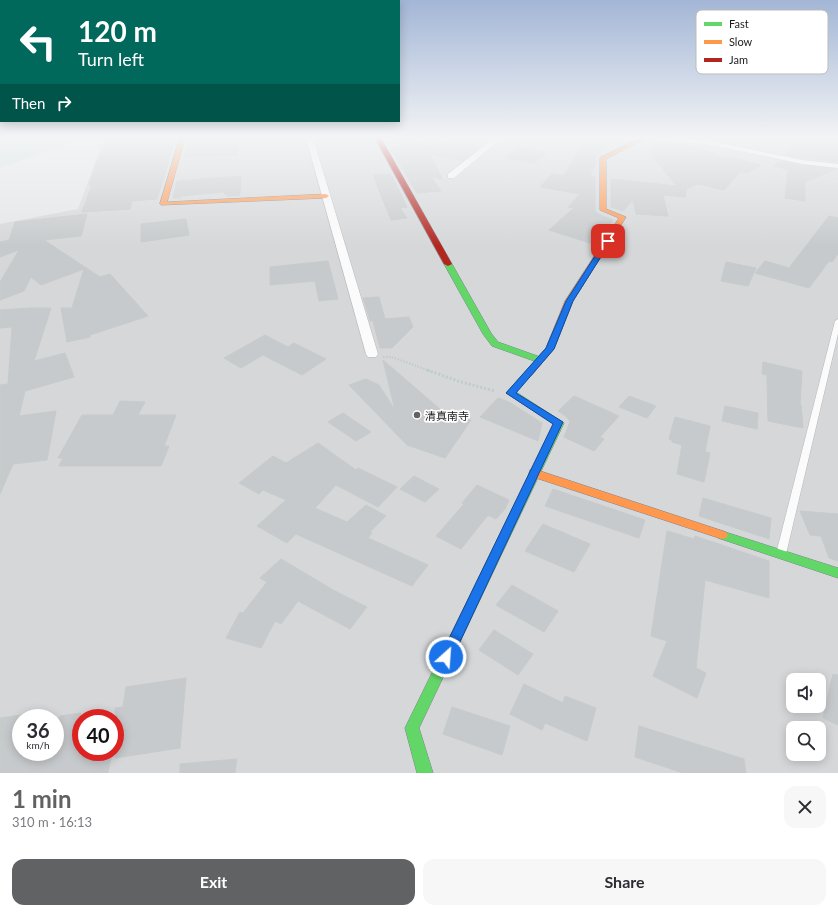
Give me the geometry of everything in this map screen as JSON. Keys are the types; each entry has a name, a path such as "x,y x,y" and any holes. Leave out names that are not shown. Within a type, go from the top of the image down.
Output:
{"street":[{"path":"172,174 163,204 326,196"},
{"path":"320,174 372,354"},
{"path":"398,174 487,334 495,344 540,360"},
{"path":"425,773 412,728 559,422 511,393 550,349 569,301 623,217 603,210 603,174"},
{"path":"534,473 838,573"}],"lane":[{"path":"781,554 838,321"}],"path":[{"path":"372,354 379,357 392,357 476,387 511,393"}],"shaded area":[{"path":"91,174 838,174 838,773 0,773 0,224 78,209"},
{"path":"787,174 838,174 838,200 810,195 808,182 786,177"}],"building":[{"path":"92,174 165,174 157,199 132,201 130,209 82,212 92,185 89,185"},
{"path":"391,174 407,207 400,208 407,218 391,220 373,175"},
{"path":"406,174 440,174 442,179 431,177 441,191 417,193"},
{"path":"552,174 564,176 565,174 591,174 590,176 595,177 595,211 598,214 613,220 601,232 604,233 596,245 549,230 574,208 568,207 580,194 540,187"},
{"path":"667,174 738,174 724,190 698,184 686,189 685,197 663,195 668,216 636,214 633,200 623,211 611,207 611,179 677,186"},
{"path":"788,174 824,174 805,182 805,201 785,198"},
{"path":"241,176 240,195 227,196 224,192 173,198 177,181"},
{"path":"87,214 81,236 44,240 100,277 110,274 148,316 90,335 90,337 67,342 61,308 72,308 84,269 41,285 31,277 24,291 0,300 0,282 19,250 0,257 0,242 9,240 15,222"},
{"path":"829,216 838,218 838,254 832,262 829,261 809,288 755,273 765,261 789,268"},
{"path":"186,219 189,235 141,242 141,224"},
{"path":"328,261 338,299 319,301 315,281 270,285 270,267"},
{"path":"726,262 756,268 748,286 721,281"},
{"path":"379,297 385,319 409,317 413,327 392,348 380,348 373,321 370,321 363,298"},
{"path":"51,308 34,361 65,353 74,377 25,391 19,416 56,411 47,460 13,464 0,494 0,385 8,384 12,327 0,328 0,310"},
{"path":"265,335 288,347 294,343 326,359 302,375 263,355 241,368 224,358"},
{"name":"清真南寺","path":"383,360 441,410 471,420 445,458 407,445 349,385 366,379 379,385 395,410"},
{"path":"763,362 802,371 800,404 803,428 768,421 767,375 762,374"},
{"path":"574,396 619,416 600,437 604,439 594,451 564,437 570,422 567,417 558,411"},
{"path":"629,396 656,406 647,418 619,407"},
{"path":"498,398 509,402 542,423 538,441 480,417"},
{"path":"120,401 145,402 138,415 176,415 164,446 169,446 161,466 59,466 63,458 58,458 82,415 113,415"},
{"path":"725,406 758,413 757,429 722,421"},
{"path":"343,413 371,432 356,441 328,422"},
{"path":"675,417 710,426 705,452 710,453 704,482 677,474 682,445 672,442 672,440 669,439"},
{"path":"318,443 356,470 358,468 397,487 378,507 336,485 315,508 347,522 366,505 386,516 370,532 372,533 368,538 428,565 412,586 296,534 287,543 257,526 286,500 263,490 259,494 239,483 273,456 286,463"},
{"path":"414,476 439,489 425,502 400,489"},
{"path":"477,485 509,500 505,509 496,519 488,515 461,549 436,536 464,504 462,503"},
{"path":"553,489 645,520 639,538 545,506"},
{"path":"703,498 771,518 769,539 699,516"},
{"path":"800,511 838,514 838,561 829,558 821,536 810,535"},
{"path":"543,524 590,544 574,572 525,551"},
{"path":"667,531 694,539 695,536 769,561 769,598 705,580 696,668 706,673 697,698 653,676 667,641 651,636"},
{"path":"281,559 335,591 367,607 350,629 298,601 281,624 275,621 261,648 226,638 240,612 243,613 267,582 260,578"},
{"path":"512,585 558,611 544,632 496,605"},
{"path":"494,630 533,654 518,675 479,650"},
{"path":"833,674 838,675 838,725 823,718 824,713 826,713 826,705"},
{"path":"186,678 180,748 124,757 124,709 115,708 123,707 126,687"},
{"path":"524,684 563,703 565,696 596,708 587,741 545,723 542,730 510,714"},
{"path":"452,707 510,726 502,755 443,734"},
{"path":"72,714 72,761 110,761 108,773 0,773 0,718 12,716 12,761 64,761 64,715"},
{"path":"639,726 744,759 746,773 683,773 635,757"},
{"path":"237,759 235,773 180,773 180,764"}],"traffic: fast":[{"path":"448,264 487,334 495,344 540,360"},
{"path":"425,773 412,728 559,423 511,393 528,374"},
{"path":"722,535 838,573"}],"traffic: slow":[{"path":"172,174 163,204 326,196"},
{"path":"528,374 550,349 569,301 623,217 603,210 603,174"},
{"path":"534,473 722,535"}],"traffic: jam":[{"path":"398,174 448,264"}],"place":[{"name":"清真南寺","path":"417,415"}],"route":[{"path":"446,657 559,422 511,393 550,349 569,301 608,241"}]}
